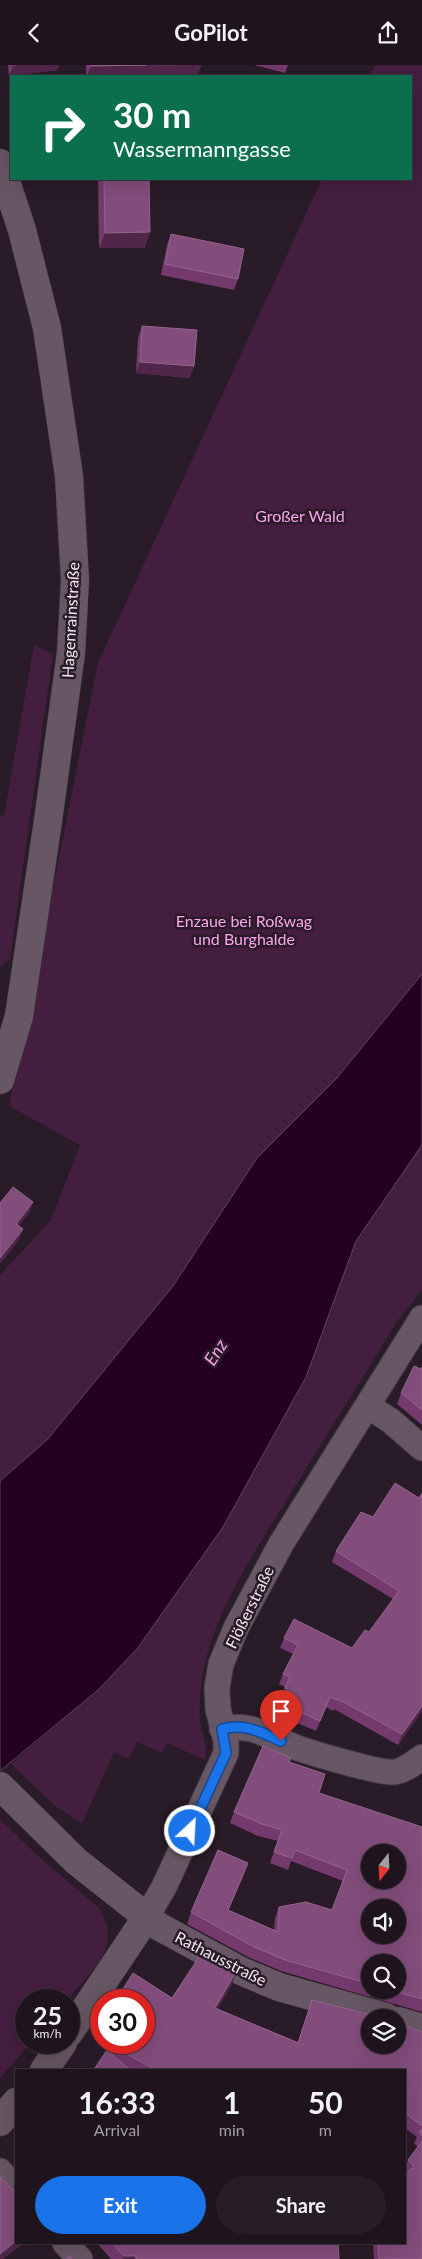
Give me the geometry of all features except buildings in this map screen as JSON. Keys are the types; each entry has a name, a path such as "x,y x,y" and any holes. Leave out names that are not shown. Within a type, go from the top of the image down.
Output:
{"street":[{"name":"Hagenrainstraße","path":"0,163 22,230 47,328 69,476 75,580 71,653 47,830 18,1017 0,1080"},
{"name":"Flößerstraße","path":"146,1918 164,1887 224,1759 226,1748 218,1709 218,1676 236,1628 281,1544 422,1318"},
{"path":"368,1406 391,1421 422,1448"},
{"path":"222,1729 236,1725 250,1727 296,1747 387,1773 406,1769 422,1757"},
{"name":"Rathausstraße","path":"4,1791 76,1861 158,1926 249,1975 279,1987 361,2010"},
{"path":"80,2017 146,1918"},
{"path":"406,2023 422,2028"},
{"path":"45,2069 55,2054"},
{"path":"0,2122 15,2104"},
{"path":"0,2171 15,2188"},
{"path":"66,2244 80,2259"}],"green space":[{"name":"Enzaue bei Roßwag und Burghalde","path":"375,65 422,65 422,1290 398,1320 265,1535 223,1612 208,1652 200,1695 200,1719 206,1746 205,1760 167,1743 162,1753 137,1742 129,1759 114,1752 82,1824 54,1805 11,1764 98,1690 306,1377 356,1241 394,1184 263,1152 257,1158 173,1286 47,1440 0,1481 0,1275 51,1220 80,1145 9,1106 98,663 322,180 412,180 412,75 370,75"},
{"path":"34,645 53,654 10,959 0,967 0,815 4,816"},
{"path":"0,1819 38,1856 99,1908 106,1922 108,1935 106,1947 101,1958 77,1989 15,1989 15,2054 21,2054 0,2078"}],"water":[{"name":"Enz","path":"422,974 422,1145 356,1241 306,1377 223,1527 137,1649 98,1690 0,1771 0,1481 47,1440 173,1286 257,1158 336,1079"}],"route":[{"path":"190,1831 226,1753 226,1741 222,1729 236,1725 250,1727 281,1741"}],"park label":[{"name":"Großer Wald","path":"300,515"}]}
